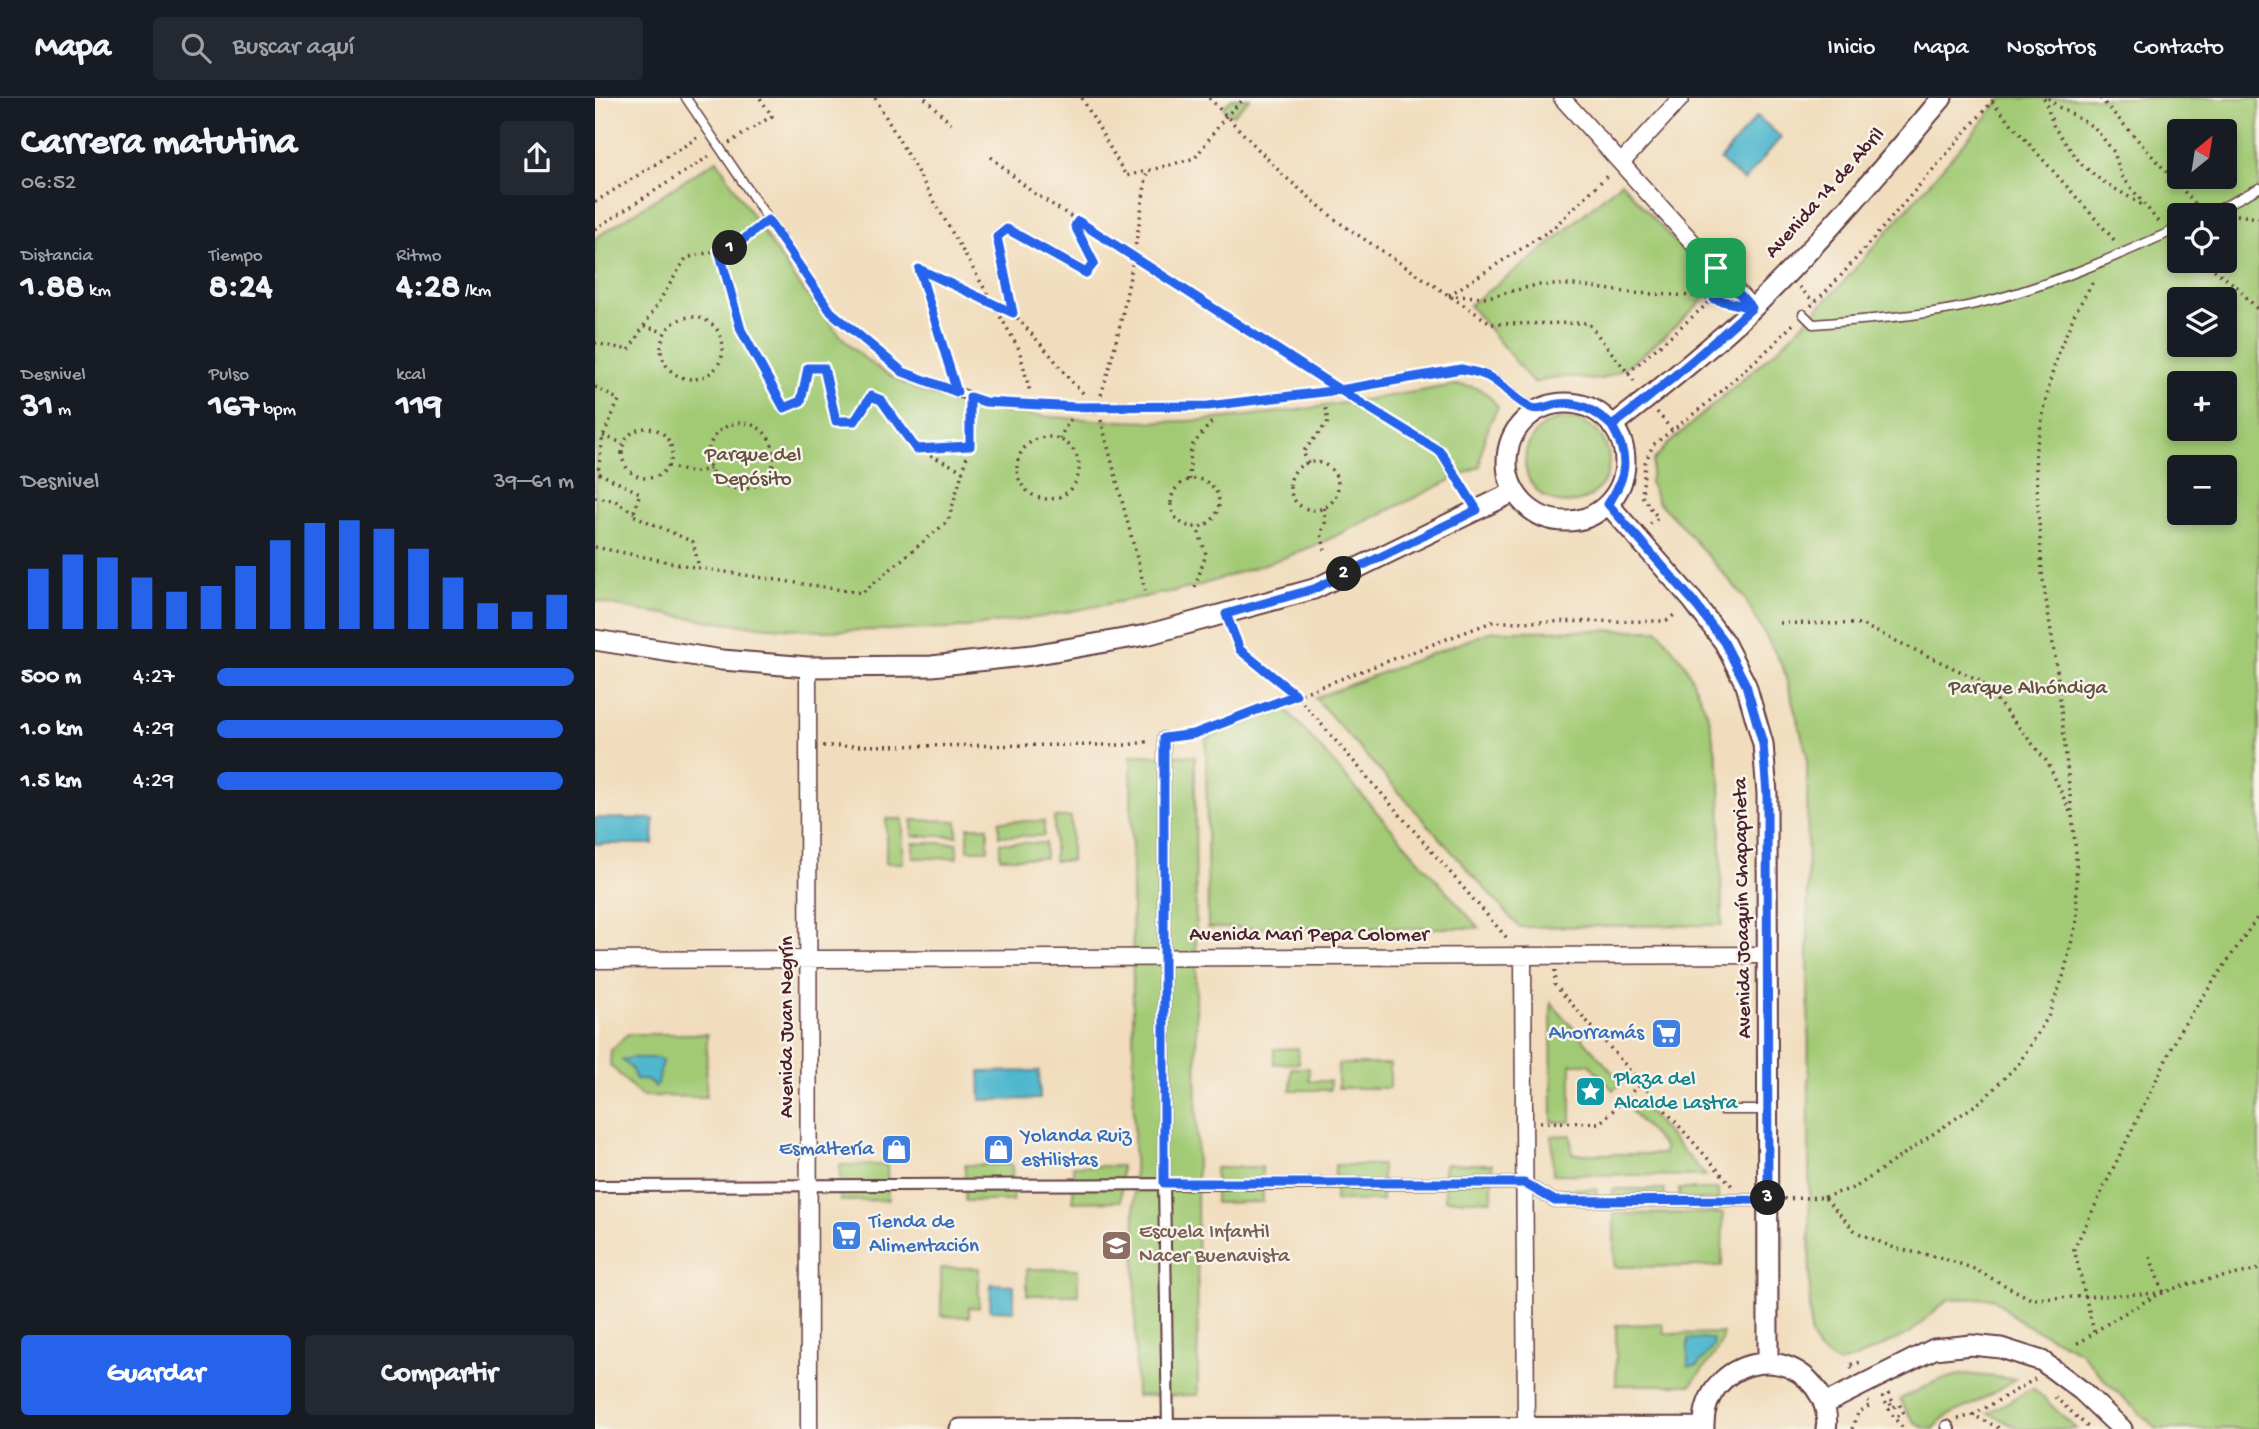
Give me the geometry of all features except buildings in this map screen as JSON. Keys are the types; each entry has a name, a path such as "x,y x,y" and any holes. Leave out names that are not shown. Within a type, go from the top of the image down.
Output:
{"street":[{"path":"1562,98 1752,308"},
{"path":"1621,163 1681,98"},
{"name":"Avenida 14 de Abril","path":"1612,426 1673,378 1752,308 1864,189 1943,98"},
{"path":"1560,403 1579,405 1598,412 1612,426 1621,440 1625,457 1624,474 1618,490 1608,504 1594,515 1576,521 1558,521 1541,516 1525,506 1514,492 1507,473 1507,454 1513,435 1525,419 1539,409 1560,403"},
{"path":"595,640 722,660 808,667 932,666 1032,656 1146,635 1314,589 1514,492"},
{"name":"Avenida Joaquín Chapaprieta","path":"1608,504 1693,601 1724,642 1740,674 1763,744 1767,794 1768,1362"},
{"name":"Avenida Juan Negrín","path":"808,667 809,1429"},
{"path":"1164,738 1164,1183 1168,1429"},
{"name":"Avenida Mari Pepa Colomer","path":"595,960 1767,955"},
{"path":"1523,957 1525,1428"},
{"path":"595,1186 1524,1183 1555,1201 1768,1200"},
{"path":"1824,1404 1934,1349 1972,1345 2001,1348 2042,1361 2044,1374 2082,1391 2122,1429"},
{"path":"960,1429 1704,1428 1706,1408 1714,1390 1728,1375 1746,1365 1768,1362 1784,1365 1801,1374 1815,1387 1824,1404 1826,1429"}],"lane":[{"path":"686,98 831,312 903,372 970,397 985,402 1077,407 1208,406 1340,390 1461,369 1490,377 1517,400 1539,409"},
{"path":"2230,203 2259,188"},
{"path":"1803,314 1813,324 1893,318 1989,301 2104,260 2167,233"},
{"path":"1722,1110 1768,1110"}],"path":[{"path":"595,229 772,116 760,98"},
{"path":"876,98 1019,349 1032,398 1031,405"},
{"path":"925,98 951,124"},
{"path":"1082,98 1126,176 1195,158 1226,116 1245,98"},
{"path":"1209,98 1282,174 1336,221 1447,296 1492,324 1588,323 1621,363"},
{"path":"2046,98 2053,127 2081,164 2116,190 2145,206"},
{"path":"2046,98 2095,128 2114,152 2121,175 2167,233"},
{"path":"2100,98 2196,203"},
{"path":"1992,102 2124,252"},
{"path":"595,202 707,131"},
{"path":"991,157 1031,191 1441,452 1477,510"},
{"path":"1447,296 1552,229 1621,163"},
{"path":"1147,171 1135,258 1098,406 1147,597"},
{"path":"595,343 629,350 686,258 734,247 768,220"},
{"path":"1013,313 997,237 1007,229 1086,273 1094,263 1075,226 1078,221"},
{"path":"719,250 741,330 784,408 801,401 808,368 824,368 836,421 855,421 871,396 881,400 916,449 963,471"},
{"path":"1768,1200 1824,1197 1856,1187 1984,1099 2019,1063 2048,1017 2063,977 2077,919 2073,819 2057,670 2042,573 2035,453 2060,348 2075,311 2104,260"},
{"path":"957,392 919,269 1013,313 1069,379 1098,406"},
{"path":"2219,273 2258,309"},
{"path":"1447,296 1488,297 1537,285 1576,285 1632,293 1695,296 1752,308"},
{"path":"1628,373 1719,294"},
{"path":"689,316 708,321 716,327 721,336 723,355 719,364 704,377 695,379 675,375 663,360 661,341 664,332 671,324 689,316"},
{"path":"644,326 664,332"},
{"path":"595,387 619,400 603,436 598,473 640,493 634,513"},
{"path":"1308,463 1303,452 1328,422 1324,392"},
{"path":"595,547 699,568 862,593 948,521 970,446 970,397"},
{"path":"1189,480 1191,447 1226,404"},
{"path":"1059,440 1077,407"},
{"path":"728,425 752,425 766,434 771,443 773,464 762,481 754,486 743,489 723,484 715,478 710,469 708,448 712,439 728,425"},
{"path":"644,427 660,431 666,436 672,450 669,466 657,476 641,477 633,474 623,462 623,443 630,433 637,429 644,427"},
{"path":"603,436 623,443"},
{"path":"1046,437 1059,440 1072,448 1077,456 1079,475 1069,492 1060,497 1041,499 1032,495 1020,480 1018,461 1028,445 1036,440 1046,437"},
{"path":"916,449 970,446"},
{"path":"1320,462 1327,465 1337,477 1338,492 1324,508 1316,510 1302,507 1292,495 1290,488 1293,473 1308,463 1320,462"},
{"path":"669,466 692,473 710,469"},
{"path":"1189,480 1208,483 1214,488 1219,501 1219,509 1211,522 1197,527 1190,527 1177,519 1171,505 1174,491 1189,480"},
{"path":"595,498 614,500 634,513 633,515 693,542 699,568"},
{"path":"1324,508 1325,523 1321,533 1325,550"},
{"path":"1195,587 1206,554 1197,527"},
{"path":"808,746 1127,745 1194,734 1492,622 1666,621 1693,601"},
{"path":"1226,614 1240,650 1296,695 1523,957"},
{"path":"1780,623 1860,624 1981,681 2048,764 2073,819"},
{"path":"2094,1332 2074,1249 2181,1029 2259,915"},
{"path":"1555,957 1555,985 1745,1201"},
{"path":"1524,1121 1600,1123 1641,1083"},
{"path":"1824,1197 1856,1232 1897,1248 1939,1257 1972,1268 2031,1298 2163,1294"},
{"path":"2150,1257 2163,1294"},
{"path":"2077,1343 2132,1308 2186,1284 2259,1269"},
{"path":"2024,1375 2044,1374"},
{"path":"1948,1428 1960,1417 1973,1415 2044,1374"},
{"path":"1870,1405 1888,1393 1893,1402 1890,1403 1892,1408 1899,1404 1904,1413 1894,1418"},
{"path":"2054,1395 2090,1429"},
{"path":"1882,1396 1894,1418 1904,1429"},
{"path":"1973,1415 2001,1429"}],"green space":[{"path":"1233,98 1250,98 1233,115 1224,110 1224,106"},
{"name":"Parque Alhóndiga","path":"2003,98 2259,98 2259,1429 2157,1429 2108,1384 2081,1352 2021,1322 1993,1298 1949,1299 1910,1333 1838,1364 1817,1349 1810,1332 1807,755 1783,667 1744,597 1657,501 1650,482 1654,460 1667,445 1781,346 1841,285"},
{"name":"Parque del Depósito","path":"717,160 786,266 843,338 864,358 886,373 930,395 976,408 1026,415 1113,421 1175,421 1276,413 1456,385 1470,386 1485,392 1498,407 1486,435 1480,466 1323,542 1286,557 1195,587 1041,617 951,629 820,631 733,624 630,609 595,601 595,238"},
{"path":"1621,182 1716,288 1649,349 1607,377 1561,377 1533,383 1469,305 1538,254"},
{"path":"1567,419 1583,422 1597,431 1606,445 1609,461 1606,477 1597,491 1583,500 1567,503 1551,500 1537,491 1528,477 1525,461 1528,445 1537,431 1551,422"},
{"path":"1658,630 1685,664 1709,717 1720,774 1722,925 1519,927 1315,698 1492,631"},
{"path":"1285,708 1479,928 1208,928 1206,739"},
{"path":"1131,755 1195,756 1198,1395 1136,1396"},
{"path":"1054,817 1071,817 1071,861 1054,861"},
{"path":"886,819 903,819 903,863 886,863"},
{"path":"912,820 957,821 957,836 912,836"},
{"path":"999,821 1044,821 1044,836 999,836"},
{"path":"968,827 988,827 988,850 968,850"},
{"path":"913,843 957,843 957,858 913,858"},
{"path":"1000,843 1045,843 1045,858 1000,858"},
{"path":"1551,1003 1622,1083 1613,1090 1589,1064 1571,1064 1571,1122 1552,1122"},
{"path":"628,1034 707,1034 706,1097 641,1096 610,1065 611,1050"},
{"path":"1298,1048 1299,1063 1274,1064 1274,1049"},
{"path":"1338,1064 1390,1064 1390,1088 1338,1088"},
{"path":"1291,1068 1309,1068 1309,1081 1330,1081 1330,1090 1291,1090"},
{"path":"1639,1102 1706,1176 1553,1174 1552,1136 1571,1135 1572,1154 1663,1154 1665,1148 1631,1111"},
{"path":"1444,1164 1492,1164 1492,1200 1445,1200"},
{"path":"840,1165 887,1165 888,1200 840,1201"},
{"path":"965,1165 1012,1165 1013,1201 965,1201"},
{"path":"1335,1165 1382,1165 1382,1201 1335,1201"},
{"path":"1073,1166 1121,1166 1121,1201 1073,1202"},
{"path":"1262,1167 1263,1202 1215,1203 1215,1168"},
{"path":"1559,1189 1597,1189 1597,1200 1559,1200"},
{"path":"1613,1189 1664,1189 1665,1200 1613,1200"},
{"path":"1679,1189 1718,1189 1718,1200 1679,1200"},
{"path":"1723,1213 1722,1266 1614,1267 1614,1214"},
{"path":"941,1268 979,1268 979,1308 969,1307 969,1317 941,1316"},
{"path":"1027,1269 1078,1269 1078,1295 1027,1295"},
{"path":"1663,1324 1664,1334 1723,1333 1714,1355 1691,1385 1616,1385 1616,1325"},
{"path":"1965,1374 2015,1379 1945,1417 1933,1429 1912,1420 1900,1399 1939,1380"},
{"path":"2033,1388 2076,1429 2020,1429 1988,1413"}],"water":[{"path":"1757,116 1781,137 1744,181 1720,160"},
{"path":"595,818 654,819 653,844 595,844"},
{"path":"658,1058 662,1061 658,1085 655,1087 648,1080 635,1078 632,1069 622,1060"},
{"path":"1039,1071 1040,1099 981,1100 980,1072"},
{"path":"991,1284 1014,1285 1014,1311 990,1310"},
{"path":"1688,1339 1713,1339 1713,1347 1697,1366 1688,1366"}],"place":[{"name":"Ahorramás","path":"1667,1034"},
{"name":"Plaza del Alcalde Lastra","path":"1591,1092"},
{"name":"Yolanda Ruiz estilistas","path":"998,1149"},
{"name":"Esmaltería","path":"897,1150"},
{"name":"Tienda de Alimentación","path":"846,1235"},
{"name":"Escuela Infantil Nacer Buenavista","path":"1116,1245"}],"route":[{"path":"1716,268 1709,273 1725,289 1714,299 1752,308 1713,343 1673,378 1648,399 1612,426 1621,440 1625,457 1624,474 1618,490 1608,504 1693,601 1724,642 1746,685 1763,744 1767,794 1768,1200 1555,1201 1524,1183 1164,1183 1164,738 1194,734 1296,695 1240,650 1226,614 1314,589 1477,510 1441,452 1340,390 1078,221 1075,226 1094,263 1086,273 1007,229 997,237 1013,313 919,269 957,392 903,372 831,312 768,220 734,247 719,250 741,330 784,408 801,401 808,368 824,368 836,421 855,421 871,396 881,400 916,449 970,446 970,397 985,402 1077,407 1208,406 1340,390 1461,369 1490,377 1517,400 1532,408 1539,409 1560,403 1579,405 1598,412 1612,426 1673,378 1752,308 1716,268"}]}
